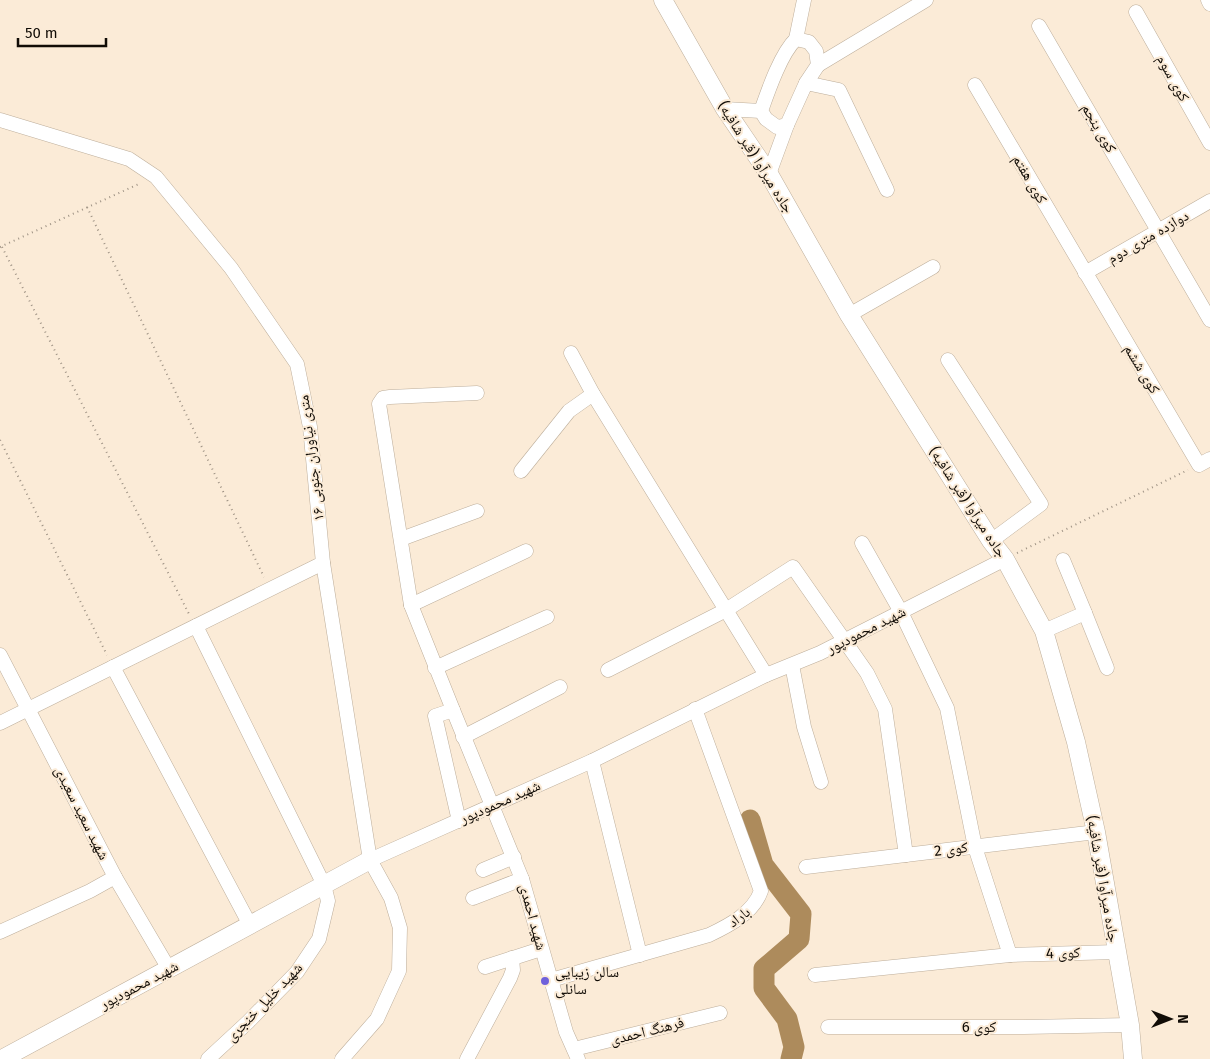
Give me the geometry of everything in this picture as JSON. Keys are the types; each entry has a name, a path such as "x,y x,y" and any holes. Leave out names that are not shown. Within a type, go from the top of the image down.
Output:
{"street":[{"name":"جاده میرآوا (قبر شافیه)","path":"663,0 725,109 770,174 849,315 991,541 1005,559 1044,631 1076,742 1096,832 1130,1025 1134,1059"},
{"path":"761,111 790,44 796,39 804,0"},
{"path":"770,174 787,125 806,83 818,65 926,0"},
{"path":"1208,0 1210,4"},
{"name":"کوی سوم","path":"1136,12 1210,144"},
{"name":"کوی پنجم","path":"1039,26 1210,320"},
{"path":"796,39 809,42 816,51 818,65"},
{"path":"806,83 839,90 888,190"},
{"name":"کوی هفتم","path":"975,85 1085,273"},
{"path":"725,109 761,111"},
{"path":"761,111 766,119 777,127 787,125"},
{"name":"۱۶ متری نیاوران جنوبی","path":"0,120 128,159 156,177 231,268 297,364 310,427 323,563 370,860 390,898 400,928 399,971 377,1019 342,1059"},
{"name":"دوازده متری دوم","path":"1085,273 1210,202"},
{"path":"849,315 933,267"},
{"name":"کوی ششم","path":"1085,273 1205,462"},
{"path":"571,353 593,394 766,675"},
{"path":"948,360 1041,504 991,541"},
{"name":"شهید احمدی","path":"477,393 390,397 383,398 379,404 411,605 452,710 514,857 566,1032 576,1054"},
{"path":"521,471 569,411 593,394"},
{"path":"401,539 477,511"},
{"path":"862,543 901,612 947,708 975,846 1010,954"},
{"path":"411,605 526,551"},
{"name":"شهید محمودپور","path":"2,1059 370,860 592,761 766,675 820,653 1005,559"},
{"path":"1063,560 1107,668"},
{"path":"0,723 323,563"},
{"path":"608,670 726,610 793,567 846,640 867,673 885,709 906,855"},
{"path":"1044,631 1085,613"},
{"path":"436,668 547,617"},
{"path":"196,626 324,885"},
{"name":"شهید سعید سعیدی","path":"0,655 115,877 169,969"},
{"path":"792,665 804,726 821,782"},
{"path":"113,667 250,925"},
{"path":"464,737 560,688"},
{"name":"باراد","path":"551,980 710,935 729,925 757,902 761,891 695,709"},
{"path":"452,710 435,716 459,820"},
{"path":"592,761 640,955"},
{"name":"کوی 2","path":"806,867 1096,832"},
{"path":"483,870 514,857"},
{"path":"0,932 90,891 115,877"},
{"path":"473,898 522,879"},
{"name":"شهید خلیل خنجری","path":"208,1059 248,1022 297,972 319,939 328,902 324,885"},
{"path":"485,966 541,949"},
{"name":"کوی 4","path":"815,975 1010,954 1116,952"},
{"path":"467,1059 510,978 513,970 512,958"},
{"name":"فرهنگ احمدی","path":"576,1054 720,1013"},
{"name":"کوی 6","path":"828,1027 1130,1025"}],"path":[{"path":"156,177 1,247 196,626"},
{"path":"87,207 270,589"},
{"path":"0,440 113,667"},
{"path":"1005,559 1205,462"}],"waterway":[{"path":"750,820 763,865 801,914 799,939 764,969 764,988 787,1019 794,1047 791,1059"}],"place":[{"name":"سالن زیبایی سانلی","path":"545,981"}]}
